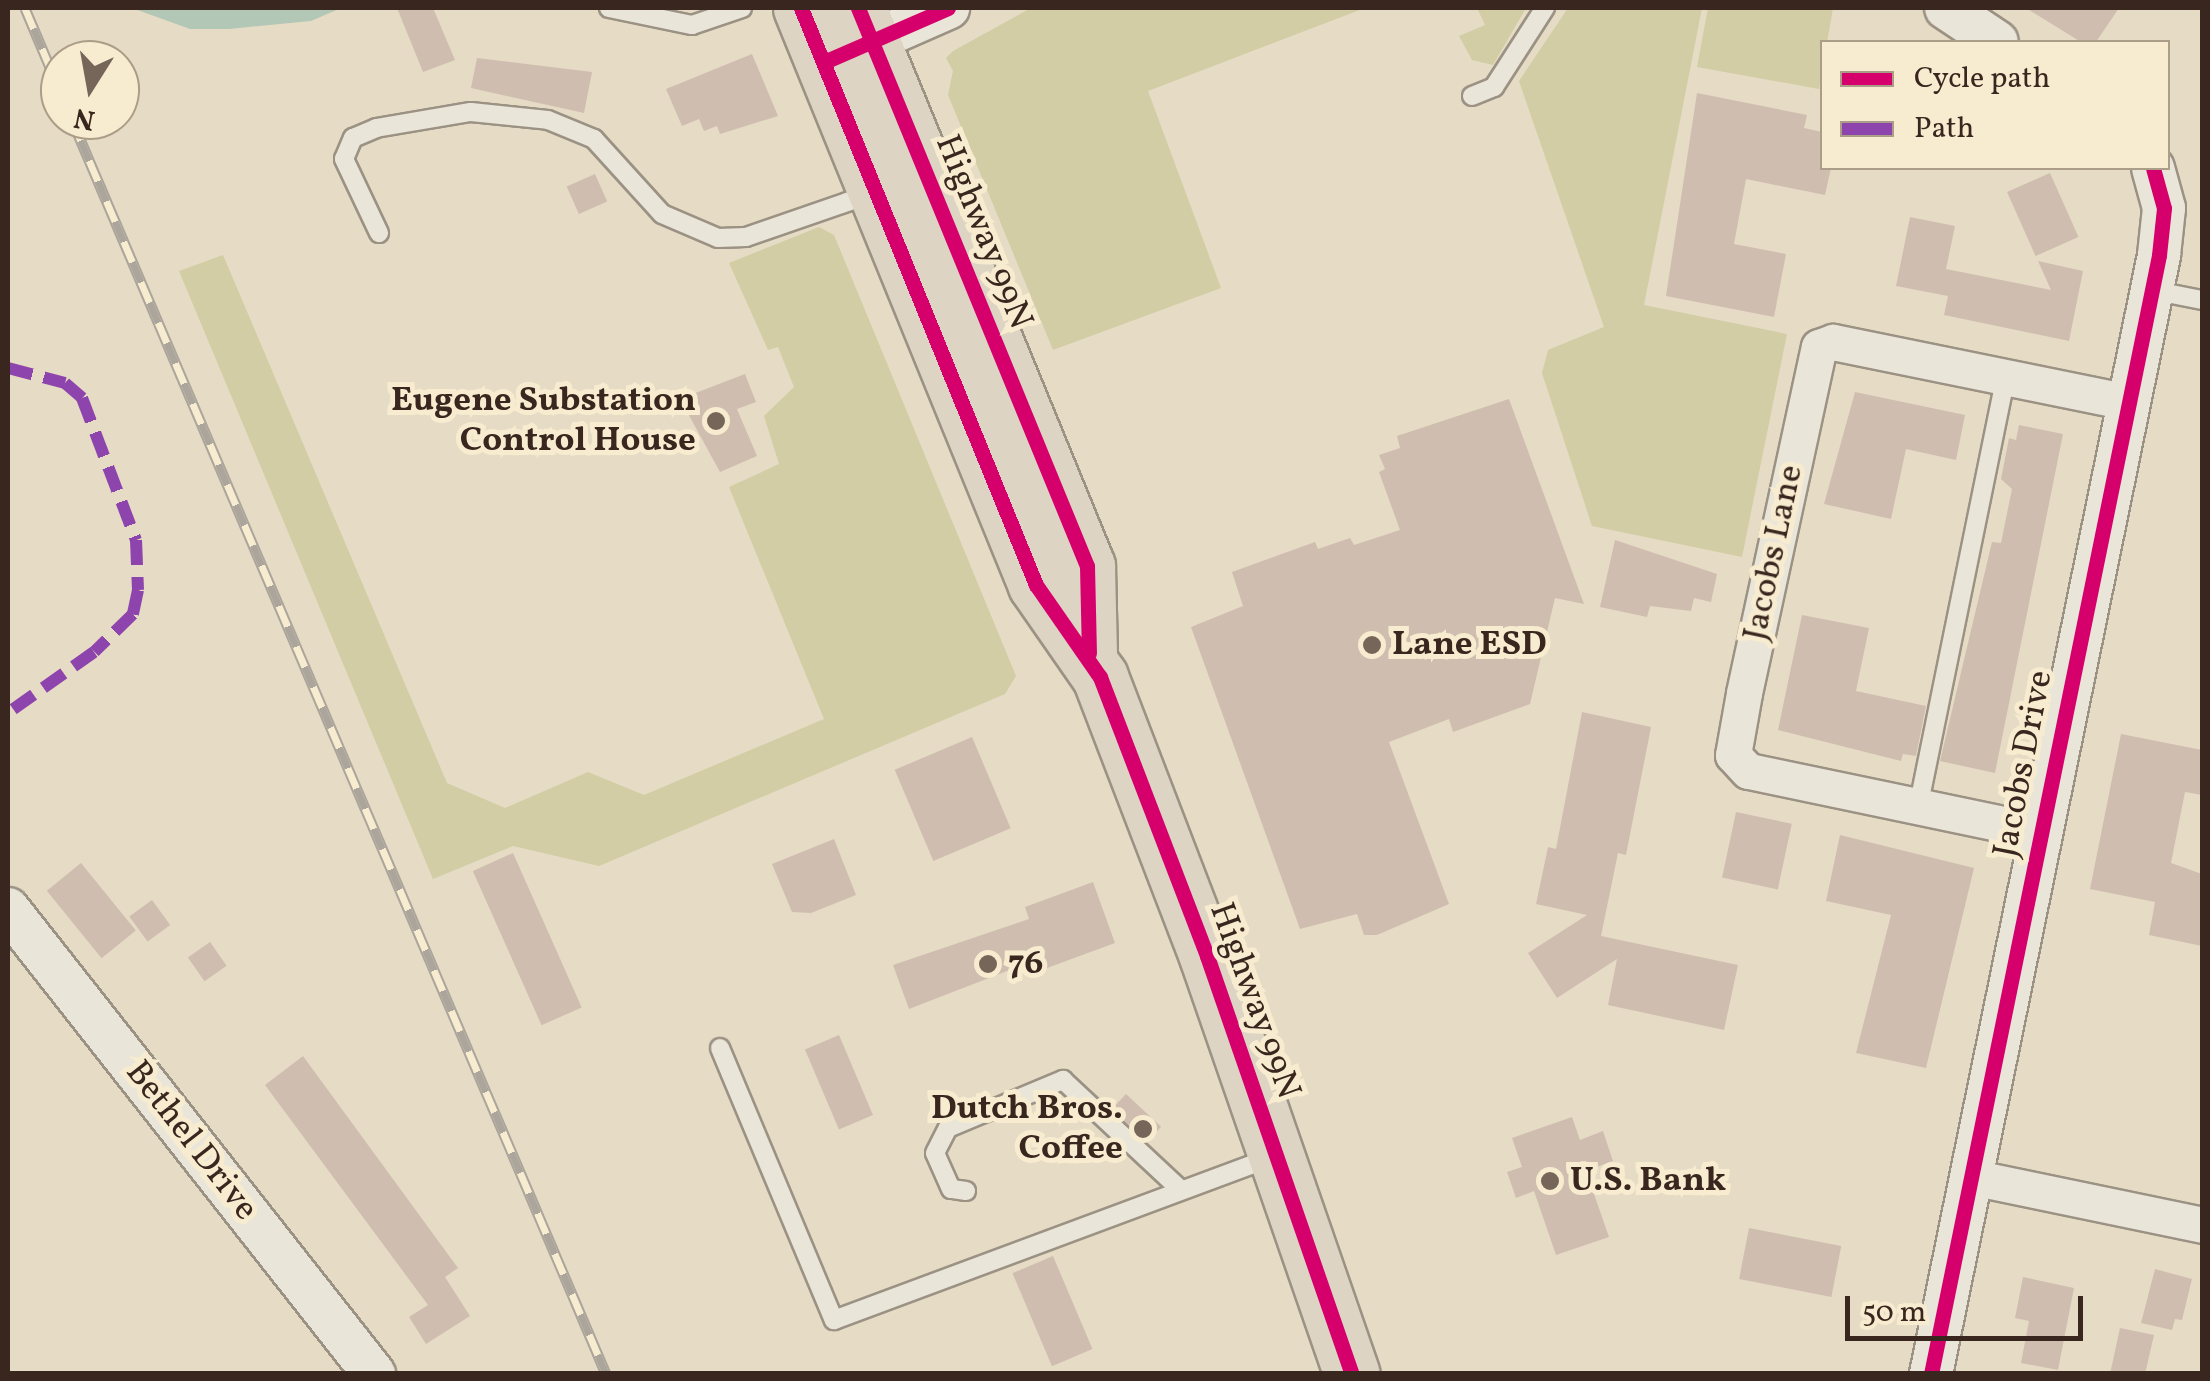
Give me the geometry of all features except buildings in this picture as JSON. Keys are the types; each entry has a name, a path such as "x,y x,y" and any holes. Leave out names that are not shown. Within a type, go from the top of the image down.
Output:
{"main road":[{"name":"Highway 99N","path":"801,8 1036,584 1089,653 1278,1155 1352,1374"},
{"name":"Highway 99N","path":"865,24 1087,566 1089,653"}],"street":[{"path":"824,62 865,24 948,8"},
{"path":"1946,8 1994,40"},
{"name":"Jacobs Drive","path":"1931,1374 2151,290 2164,208 2154,170"},
{"name":"Jacobs Lane","path":"2041,832 1740,766 1733,755 1744,693 1819,347 1833,342 2128,402"},
{"name":"Bethel Drive","path":"8,909 374,1374"},
{"path":"1971,1177 2202,1225"}],"lane":[{"path":"609,8 692,25 742,8"},
{"path":"1472,96 1494,87 1545,8"},
{"path":"378,234 344,159 353,138 376,128 471,112 548,120 594,139 662,214 718,238 746,238 876,193"},
{"path":"2151,290 2202,300"},
{"path":"1918,808 2006,377"},
{"path":"720,1048 834,1320 1278,1155"},
{"path":"966,1192 951,1190 936,1153 948,1128 1063,1080 1181,1190"}],"shaded area":[{"path":"132,8 341,8 311,21 190,29"},
{"path":"1031,8 1365,8 1148,91 1221,288 1053,350 948,95 953,71 946,58"},
{"path":"1477,8 1526,8 1493,65 1472,60 1459,36 1485,25"},
{"path":"1568,8 1702,8 1644,305 1787,334 1742,557 1592,526 1542,373 1548,350 1604,327 1519,81"},
{"path":"1708,8 1833,8 1827,40 1820,40 1819,89 1697,67"},
{"path":"819,227 834,235 1016,676 1005,694 599,866 513,846 433,879 179,271 223,255 447,783 505,808 588,772 644,795 824,719 729,487 779,464 764,416 794,387 778,347 768,350 729,263"}],"railway":[{"path":"25,8 40,44"},
{"path":"81,140 606,1374"}],"marked path":[{"path":"8,368 65,383 82,398 136,540 138,590 133,614 94,652 8,713"}],"cycle path":[{"path":"801,8 1036,585 1100,677 1207,956 1352,1374"},
{"path":"858,8 1087,566 1089,653"},
{"path":"824,62 948,8"},
{"path":"1931,1374 2159,255 2164,208 2154,170"}],"place":[{"name":"Eugene Substation Control House","path":"716,421"},
{"name":"Lane ESD","path":"1372,645"},
{"name":"76","path":"988,964"},
{"name":"Dutch Bros. Coffee","path":"1143,1129"},
{"name":"U.S. Bank","path":"1550,1181"}]}
